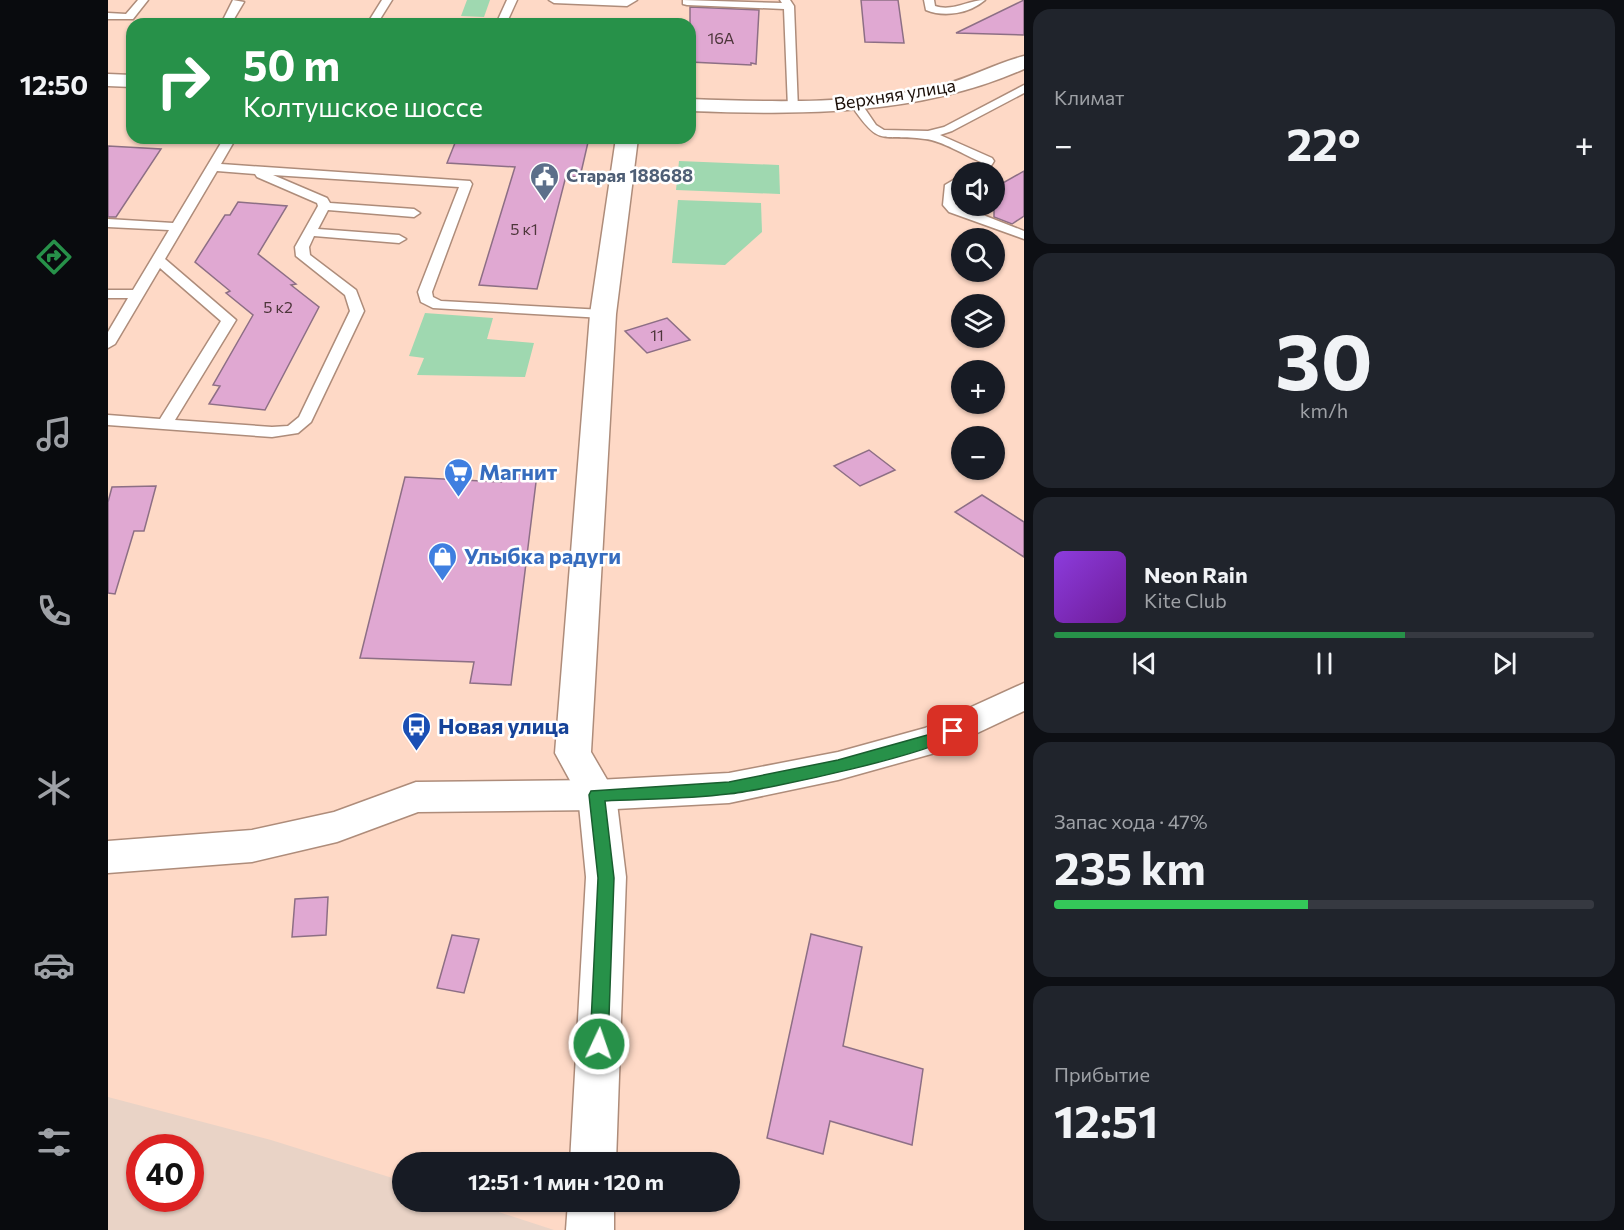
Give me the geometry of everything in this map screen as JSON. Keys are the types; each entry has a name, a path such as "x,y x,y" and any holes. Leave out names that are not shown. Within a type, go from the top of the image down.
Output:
{"street":[{"name":"Верхняя улица","path":"696,105 794,108 856,105 976,81 1024,62"},
{"path":"108,80 126,81"},
{"path":"593,1152 606,878 597,795 573,753 603,314 626,144"},
{"path":"108,857 252,846 337,827 416,797 597,795 729,788 838,766 935,739 1024,696"},
{"path":"590,1230 591,1212"}],"lane":[{"path":"108,16 129,17 143,0"},
{"path":"230,18 238,0"},
{"path":"376,18 387,0"},
{"path":"504,18 512,0"},
{"path":"554,0 627,3 632,0"},
{"path":"929,0 930,8 945,11 959,10 980,0"},
{"path":"687,2 787,3 794,108"},
{"path":"856,105 872,127 880,132 892,135 929,135 948,129 1024,88"},
{"path":"929,135 988,162"},
{"path":"108,344 226,144"},
{"path":"213,166 466,184 425,292 426,299 438,305 603,314"},
{"path":"108,420 272,432 292,430 306,419 357,311 351,293 303,256 302,247 324,206 323,201 248,169"},
{"path":"951,185 949,205 951,207"},
{"path":"324,206 414,213"},
{"path":"973,216 1024,235"},
{"path":"108,223 177,227"},
{"path":"310,231 399,238"},
{"path":"158,260 229,320 165,424"},
{"path":"108,294 138,294"}],"shaded area":[{"path":"108,1097 271,1140 392,1178 392,1212 499,1212 554,1230 108,1230"}],"green space":[{"path":"467,0 490,0 484,17 461,16"},
{"path":"679,161 779,165 780,194 676,190"},
{"path":"678,200 761,203 762,232 725,265 672,263"},
{"path":"425,313 493,318 487,339 534,343 525,377 417,375 424,358 409,356"}],"building":[{"path":"861,0 898,0 904,43 865,42"},
{"path":"1024,0 1024,35 956,33"},
{"path":"690,7 759,10 756,64 696,62 696,18 690,18"},
{"path":"455,144 588,144 580,177 566,176 537,289 479,285 515,167 447,163"},
{"path":"108,146 161,149 116,217 108,217"},
{"path":"1024,171 1024,216 1012,224 994,217 1005,216 1005,182"},
{"path":"238,202 287,206 258,254 296,284 291,285 319,307 265,410 209,404 220,386 213,385 253,315 226,293 230,291 195,262 225,215 230,215"},
{"path":"667,318 690,340 647,353 625,331"},
{"path":"869,450 895,470 860,486 834,466"},
{"path":"502,473 537,474 511,685 470,683 474,662 360,658 405,477 501,482"},
{"path":"156,486 144,531 134,531 115,594 108,593 108,502 112,487"},
{"path":"982,495 1024,522 1024,557 955,512"},
{"path":"328,897 326,935 292,937 295,899"},
{"path":"811,934 862,947 843,1046 923,1069 912,1145 830,1121 823,1154 767,1138"},
{"path":"452,935 479,939 464,993 437,988"}],"place":[{"name":"Старая 188688","path":"545,202"},
{"name":"Магнит","path":"458,498"},
{"name":"Улыбка радуги","path":"443,582"},
{"name":"Новая улица","path":"417,752"}],"route":[{"path":"599,1044 606,878 597,795 729,788 838,766 935,739 953,731"}]}
